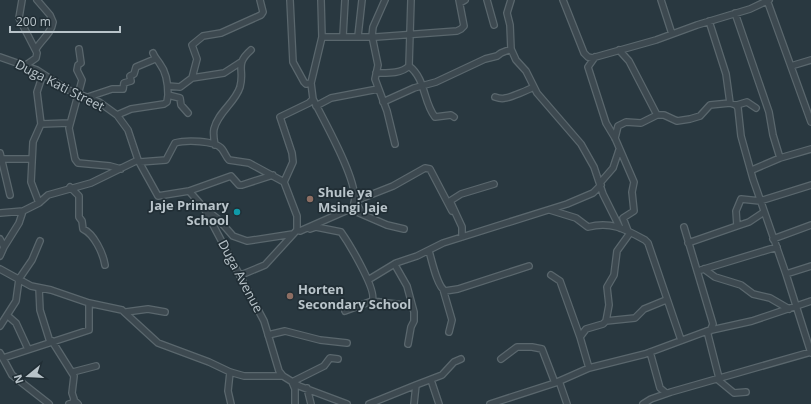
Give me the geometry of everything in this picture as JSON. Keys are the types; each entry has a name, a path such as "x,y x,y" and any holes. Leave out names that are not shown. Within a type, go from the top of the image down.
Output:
{"street":[{"path":"22,0 19,18 37,53 36,58 26,65"},
{"path":"36,49 42,40 48,36 53,22 50,15 37,0"},
{"path":"192,78 196,59 192,45 194,42 203,36 221,33 261,15 263,12 260,0"},
{"path":"290,0 293,62 304,82 306,84 311,83"},
{"path":"321,0 322,37 311,83 313,99 349,173 355,202 362,214"},
{"path":"343,36 345,0"},
{"path":"358,36 362,0"},
{"path":"385,0 373,27 372,36 378,65 375,79 392,126 395,144"},
{"path":"409,66 411,0"},
{"path":"487,0 494,25"},
{"path":"511,0 507,13 510,25 511,49 516,60 526,71 533,87 581,144 620,228"},
{"path":"563,0 584,53 588,57 595,57 672,34 768,1 791,66 808,107 811,122"},
{"path":"661,0 672,34"},
{"path":"322,37 372,36 461,30 464,21 461,1"},
{"path":"735,13 769,112 773,135 780,158"},
{"path":"709,21 726,74 730,103"},
{"path":"79,49 81,63 78,65 77,70 82,80 69,123 76,160 78,163 110,166 121,169"},
{"path":"384,102 422,85 436,82 485,59 497,56 511,49"},
{"path":"214,145 214,129 223,110 236,97 240,87 241,62 243,57 251,50"},
{"path":"619,50 629,61 657,115"},
{"path":"88,97 112,89 123,89 124,83 130,81 130,76 134,74 136,67 154,56 160,63 168,86 167,102 164,104 131,109 117,115"},
{"name":"Duga Kati Street","path":"0,57 26,65 44,74 56,83 99,102 117,115 128,130 139,161"},
{"path":"595,57 588,69 606,123 615,138 634,182 632,192 634,211 622,218 629,232"},
{"path":"791,66 811,60"},
{"path":"168,86 180,87 192,78 224,73 241,62"},
{"path":"376,74 392,73 409,66"},
{"path":"409,66 416,71 422,85 427,105 435,117 451,115 454,117"},
{"path":"39,202 31,182 33,142 41,124 37,92 44,74"},
{"path":"495,97 504,99 513,94 530,90 533,87"},
{"path":"316,106 331,98 378,89"},
{"path":"168,95 180,98 181,105 188,114"},
{"path":"284,182 293,162 292,153 280,117 304,106 313,99"},
{"path":"615,138 618,126 621,124 626,122 641,123 657,115 664,115 677,121 700,116 710,105 730,103 737,106 747,102 756,108"},
{"path":"643,404 666,393 811,352 795,307 777,247 760,201 752,170 740,136 737,106"},
{"path":"41,124 69,123"},
{"path":"0,213 23,211 48,195 70,187 91,183 139,161 166,160 175,143 182,141 194,141 221,148 229,160 249,163 284,182 297,216 297,232"},
{"path":"752,170 780,158 811,149"},
{"path":"368,280 396,263 429,251 443,243 549,210 593,193 613,168 619,150"},
{"path":"0,153 10,195"},
{"path":"1,159 32,158"},
{"path":"139,161 158,196 189,191 231,176 242,185 272,175"},
{"path":"241,275 265,265 297,232 350,209 355,202 393,186 425,168 430,169 452,211"},
{"path":"462,237 462,227 450,200 461,194 494,184"},
{"path":"737,226 736,211 740,200 744,198 760,201 811,185"},
{"path":"70,187 79,196 79,215 82,221 83,229 90,234 104,259 104,265"},
{"name":"Duga Avenue","path":"189,191 204,208 241,275 264,321 276,366 283,376 292,382 348,404"},
{"path":"204,208 219,220 233,236 247,241 316,228 341,232 368,280 374,294 372,301"},
{"path":"350,209 387,225 404,230"},
{"path":"549,210 576,218 588,227 606,224 620,228 648,243 666,300 681,340"},
{"path":"0,256 16,229 23,211"},
{"path":"688,243 749,222 764,212"},
{"path":"774,239 811,225"},
{"path":"684,227 712,324 709,331 718,379 734,393 746,392"},
{"path":"606,321 609,305 607,286 614,275 617,251 629,232"},
{"path":"0,239 4,247"},
{"path":"0,326 8,316 16,301 19,280 32,260 40,241"},
{"path":"697,271 777,247"},
{"path":"429,251 452,320 449,332"},
{"path":"395,265 407,286 412,306 414,321 411,326 408,344"},
{"path":"443,290 448,292 529,266"},
{"path":"786,274 811,266"},
{"path":"0,269 19,280 39,288 51,290 89,304 106,305 126,312 158,343 209,362 230,372 244,376 283,376"},
{"path":"704,269 715,277 741,285 753,294 770,298 789,309"},
{"path":"551,275 560,281 580,337 589,368"},
{"path":"39,288 40,310 51,341 73,372 75,379 72,393 74,399 73,403"},
{"path":"580,337 586,329 603,324 606,321 635,318 644,309 666,300"},
{"path":"345,311 372,301 412,306"},
{"path":"490,404 557,382 589,368 650,352 709,331 752,321 811,302"},
{"path":"49,404 12,375 2,355 28,349 88,330 89,304"},
{"path":"126,312 148,309 165,312"},
{"path":"8,316 16,323 28,349"},
{"path":"268,335 286,331 320,340 347,343"},
{"path":"501,358 516,347 532,347 542,349 566,404"},
{"path":"650,352 660,388 666,393"},
{"path":"295,404 295,389 292,382 324,366 330,358 338,359"},
{"path":"369,404 442,375 454,362 461,359"},
{"path":"73,372 96,366"},
{"path":"230,372 228,391 231,404"},
{"path":"430,380 439,404"},
{"path":"414,404 416,385"},
{"path":"307,388 311,404"}],"place":[{"name":"Shule ya Msingi Jaje","path":"310,199"},
{"name":"Jaje Primary School","path":"237,212"},
{"name":"Horten Secondary School","path":"290,296"}]}
